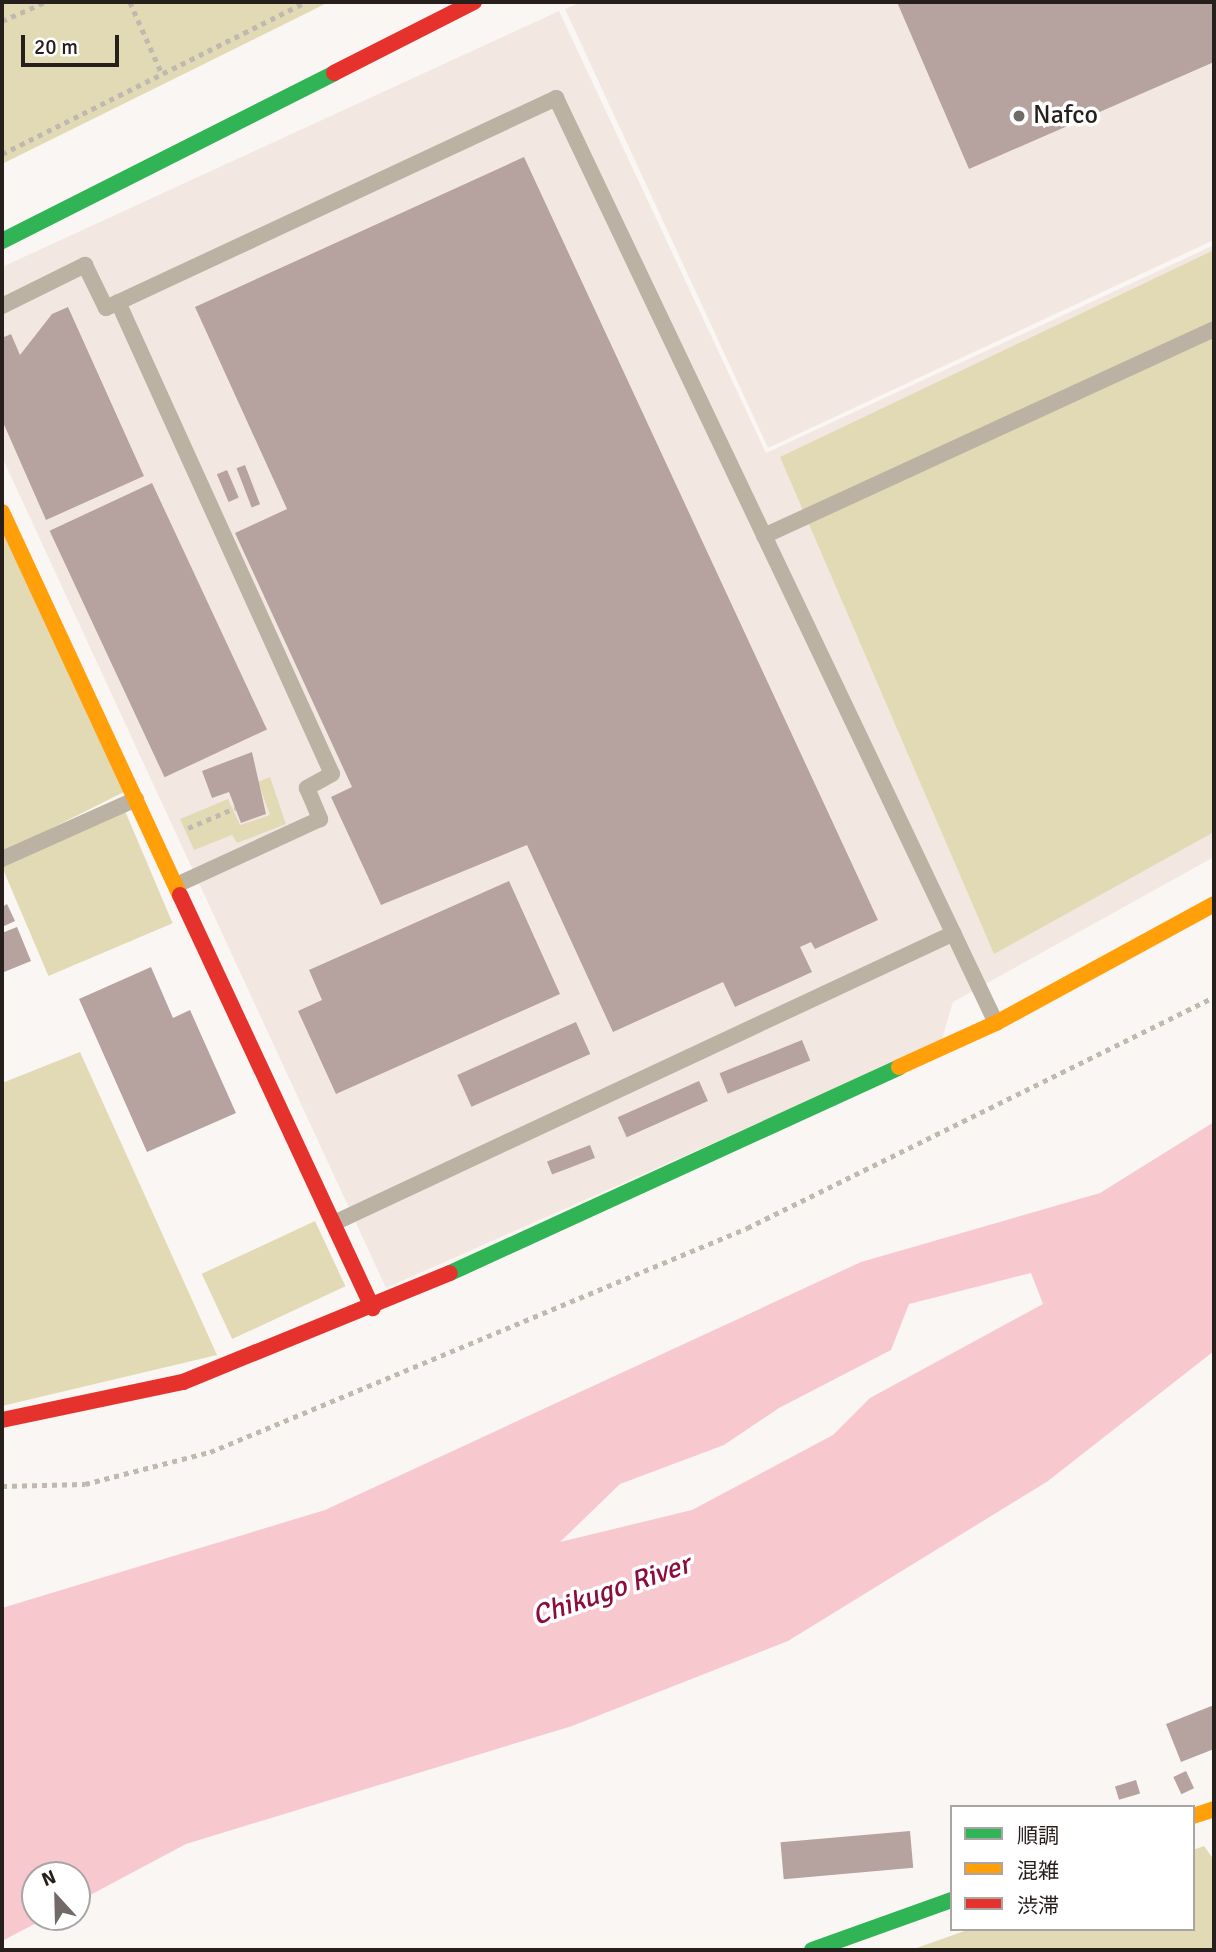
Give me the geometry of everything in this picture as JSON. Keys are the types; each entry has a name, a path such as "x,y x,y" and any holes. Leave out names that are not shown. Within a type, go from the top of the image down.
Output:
{"street":[{"path":"2,241 474,2"},
{"path":"2,512 179,884 373,1308"},
{"path":"2,1420 183,1382 373,1308 996,1023 1214,904"},
{"path":"1195,1815 1214,1808"},
{"path":"812,1950 950,1901"}],"lane":[{"path":"2,306 85,265 106,308 556,99 996,1023"},
{"path":"118,302 332,774 307,788 320,819 179,884"},
{"path":"764,536 1214,330"},
{"path":"2,859 138,798"},
{"path":"334,1223 954,933"}],"path":[{"path":"2,21 45,2"},
{"path":"130,2 162,74"},
{"path":"2,154 306,2"},
{"path":"158,840 235,808"},
{"path":"2,1486 85,1484 210,1452 747,1228 1214,997"}],"shaded area":[{"path":"4,2 329,2 2,164"},
{"path":"582,2 1214,2 1214,240 768,448 565,9"},
{"path":"559,11 766,453 1214,245 1214,857 953,1002 941,1042 386,1288 2,457 2,267"},
{"path":"1214,250 1214,832 994,954 780,457"},
{"path":"2,529 128,790 2,853"},
{"path":"270,777 286,824 237,843 232,835 194,850 180,819 228,799 240,825 270,815 258,782"},
{"path":"125,811 173,923 48,976 2,863"},
{"path":"80,1052 217,1355 2,1406 2,1083"},
{"path":"315,1221 345,1286 232,1339 202,1274"},
{"path":"1204,1846 1214,1860 1214,1950 911,1950 964,1931 1195,1931 1195,1849"}],"water":[{"name":"Chikugo River","path":"1214,1122 1214,1351 1048,1481 788,1641 572,1726 186,1844 91,1895 91,1861 21,1861 21,1931 2,1941 2,1608 325,1510 861,1262 1100,1193","holes":["1031,1273 1043,1304 870,1398 833,1435 692,1510 560,1542 620,1484 724,1445 779,1408 891,1350 909,1304"]}],"building":[{"name":"Nafco","path":"897,2 1214,2 1214,62 969,169"},
{"path":"524,157 878,920 815,949 811,942 800,947 812,972 735,1007 723,982 613,1032 527,845 381,905 331,797 352,787 235,533 287,509 195,307"},
{"path":"68,307 144,476 46,520 2,420 2,338 11,334 20,355 52,314"},
{"path":"245,465 260,504 252,507 237,468"},
{"path":"227,470 239,498 229,502 217,474"},
{"path":"152,483 267,730 165,777 50,531"},
{"path":"252,752 266,814 241,823 229,792 212,798 202,771"},
{"path":"509,881 560,994 336,1094 298,1011 322,1000 309,970"},
{"path":"7,904 15,921 2,927 2,907"},
{"path":"17,927 31,961 4,972 2,933"},
{"path":"151,967 173,1018 190,1010 236,1113 147,1152 79,999"},
{"path":"576,1022 590,1054 471,1107 457,1075"},
{"path":"802,1040 810,1060 728,1094 719,1073"},
{"path":"699,1081 708,1101 627,1137 618,1117"},
{"path":"590,1145 595,1158 552,1175 547,1161"},
{"path":"1214,1705 1214,1749 1181,1762 1166,1724"},
{"path":"1186,1771 1194,1788 1181,1794 1173,1777"},
{"path":"1136,1780 1140,1793 1119,1800 1115,1786"},
{"path":"910,1831 913,1868 784,1879 780,1842"}],"traffic: fast":[{"path":"2,241 334,73"},
{"path":"450,1273 899,1067"},
{"path":"812,1950 950,1901"}],"traffic: slow":[{"path":"2,512 180,895"},
{"path":"899,1067 996,1023 1214,904"},
{"path":"1195,1815 1214,1809"}],"traffic: jam":[{"path":"334,73 474,2"},
{"path":"180,895 373,1308"},
{"path":"2,1420 183,1382 450,1273"}],"place":[{"name":"Nafco","path":"1019,116"}]}
